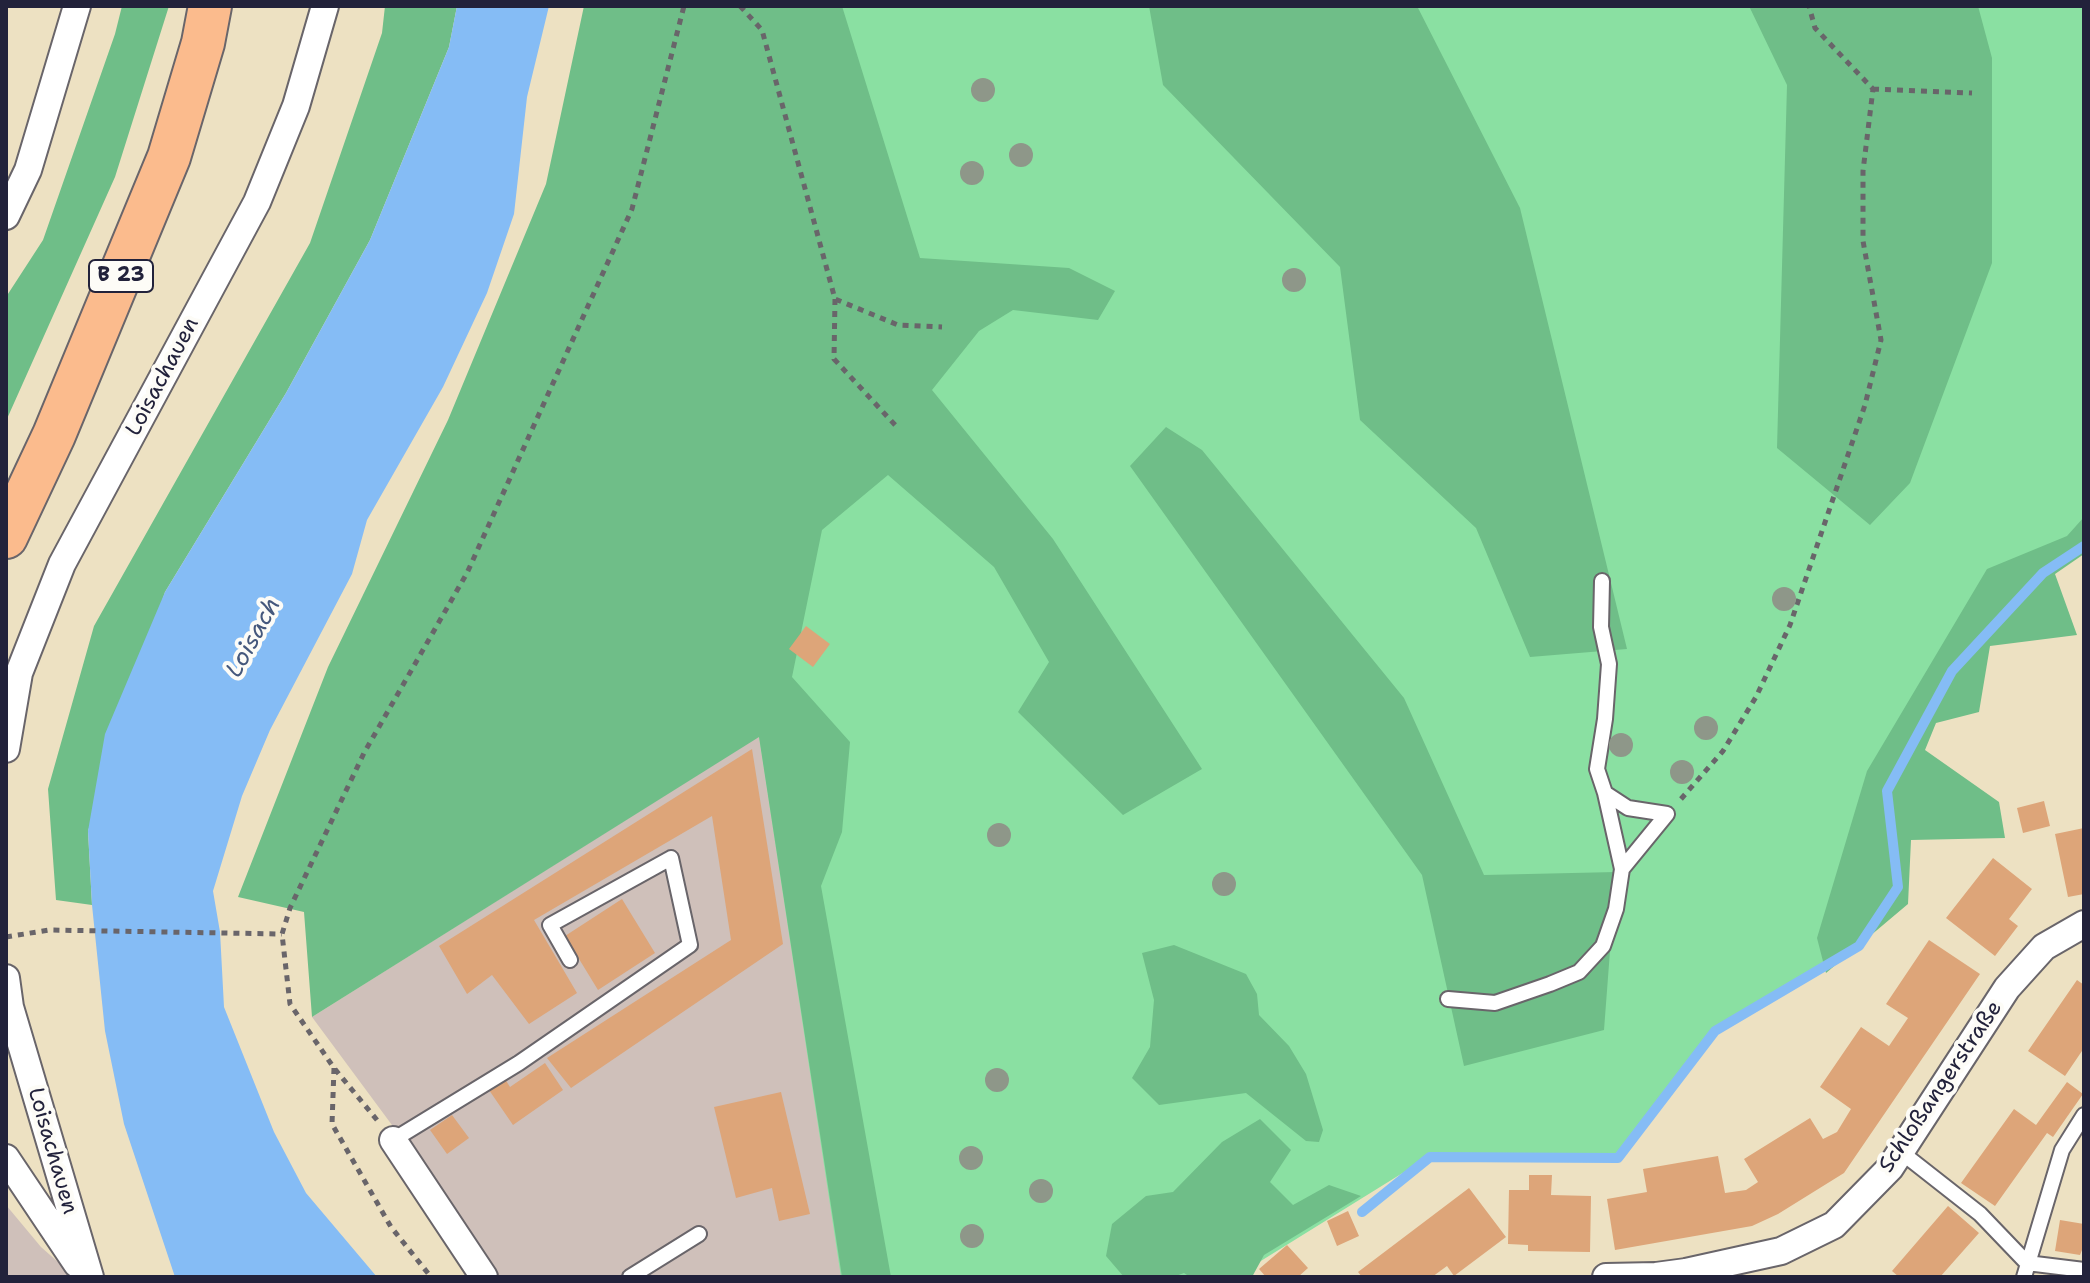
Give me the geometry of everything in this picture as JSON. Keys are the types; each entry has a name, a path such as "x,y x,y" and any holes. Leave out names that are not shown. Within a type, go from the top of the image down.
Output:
{"main road":[{"name":"B 23","path":"6,537 54,435 169,157 203,43 210,6"}],"street":[{"path":"6,216 28,170 77,6"},
{"name":"Loisachauen","path":"6,749 19,673 62,564 257,202 296,106 325,6"},
{"name":"Schloßangerstraße","path":"1606,1277 1686,1272 1781,1251 1834,1225 1890,1168 2007,988 2044,947 2084,924"},
{"name":"Loisachauen","path":"6,978 10,1007 88,1277"},
{"path":"393,1140 484,1277"},
{"name":"Loisachauen","path":"6,1158 88,1277"}],"lane":[{"path":"1448,999 1495,1003 1579,972 1603,946 1616,909 1622,869 1597,769 1609,664 1601,627 1602,581"},
{"path":"1605,793 1628,808 1667,814"},
{"path":"1622,869 1667,814"},
{"path":"393,1140 519,1063 690,945 671,858 550,925 570,960"},
{"path":"2025,1270 2062,1150 2084,1115"},
{"path":"1901,1152 1980,1214 2025,1270"},
{"path":"630,1277 699,1234"},
{"path":"2025,1270 2084,1270"}],"path":[{"path":"393,1140 334,1068 290,1004 282,934 290,908 364,753 467,573 632,209 684,6"},
{"path":"740,6 762,30 835,299 834,359 896,426"},
{"path":"1809,6 1815,28 1873,89 1972,93"},
{"path":"1667,814 1723,751 1756,697 1790,625 1865,405 1881,340 1863,241 1863,171 1873,89"},
{"path":"835,299 898,325 942,327"},
{"path":"6,937 49,930 282,934"},
{"path":"334,1068 332,1124 391,1227 431,1277"}],"shaded area":[{"path":"759,736 842,1277 494,1277 406,1144 312,1017"},
{"path":"6,1205 41,1247 75,1277 6,1277"}],"green space":[{"path":"122,6 169,6 115,177 6,421 6,297 43,240"},
{"path":"385,6 457,6 449,47 370,240 286,393 165,592 88,831 92,905 56,900 48,789 94,626 310,243 382,33"},
{"path":"584,6 842,6 920,258 1069,268 1115,291 1098,320 1013,310 979,331 932,390 1053,539 1202,769 1123,815 1018,712 1049,662 994,567 888,475 822,530 792,677 850,742 842,832 821,886 891,1277 842,1277 759,737 312,1017 304,912 238,897 328,667 448,420 546,184"},
{"path":"614,6 2084,6 2084,545 1951,670 1858,946 1713,1031 1616,1156 1430,1156 1235,1277 841,1277 759,736"},
{"path":"1149,6 1417,6 1520,208 1627,649 1530,657 1476,528 1360,420 1340,267 1163,85"},
{"path":"1749,6 1978,6 1992,58 1992,263 1910,483 1870,525 1777,448 1787,85"},
{"path":"1166,427 1202,450 1404,698 1484,875 1616,872 1604,1030 1464,1066 1422,875 1130,466"},
{"path":"2084,517 2084,554 2055,574 2077,635 1990,646 1979,712 1936,723 1925,750 1999,802 2005,838 1911,840 1908,904 1826,973 1817,938 1867,771 1987,569 2067,536"},
{"path":"1174,945 1246,974 1257,994 1259,1015 1289,1046 1306,1074 1323,1130 1319,1142 1306,1141 1246,1093 1159,1105 1132,1078 1150,1047 1154,1000 1142,953"},
{"path":"1260,1119 1291,1150 1270,1182 1293,1205 1329,1185 1361,1196 1264,1255 1252,1277 1190,1277 1184,1273 1173,1277 1124,1277 1106,1256 1112,1224 1146,1196 1173,1192 1222,1142"}],"water":[{"name":"Loisach","path":"457,6 549,6 527,97 514,214 487,293 443,387 367,520 352,574 270,730 242,796 213,891 220,932 224,1007 274,1132 306,1193 377,1277 175,1277 124,1124 105,1031 88,831 105,734 165,592 286,393 370,240 449,47"}],"building":[{"path":"806,626 830,644 813,667 789,649"},
{"path":"752,749 783,944 571,1088 547,1058 731,940 712,816 534,920 577,993 529,1024 492,975 467,994 439,946"},
{"path":"2044,801 2050,826 2023,833 2017,808"},
{"path":"2084,828 2084,894 2068,897 2055,834"},
{"path":"1993,858 2032,889 2009,919 2018,926 1995,956 1946,918"},
{"path":"622,899 655,953 598,990 565,936"},
{"path":"1929,940 1980,974 1844,1173 1778,1214 1752,1226 1615,1250 1607,1199 1647,1192 1643,1169 1718,1156 1725,1193 1746,1190 1758,1182 1744,1159 1810,1118 1823,1139 1837,1132 1851,1109 1820,1087 1861,1027 1889,1046 1908,1018 1886,1004"},
{"path":"2077,980 2084,985 2084,1048 2065,1076 2028,1051"},
{"path":"545,1063 563,1090 513,1125 489,1090 505,1079 510,1087"},
{"path":"2067,1082 2083,1094 2053,1137 2047,1133 1995,1206 1961,1183 2014,1109 2036,1125"},
{"path":"781,1092 810,1214 779,1221 772,1188 736,1198 714,1107"},
{"path":"452,1115 469,1138 447,1154 430,1130"},
{"path":"1529,1175 1552,1175 1551,1195 1591,1196 1590,1252 1528,1251 1528,1245 1508,1244 1509,1190 1529,1190"},
{"path":"1469,1188 1506,1237 1454,1276 1447,1266 1432,1277 1362,1277 1358,1272"},
{"path":"1948,1206 1979,1233 1940,1277 1899,1277 1892,1271"},
{"path":"1348,1211 1359,1236 1337,1246 1327,1221"},
{"path":"2060,1220 2084,1224 2084,1250 2080,1255 2055,1251"},
{"path":"1287,1245 1308,1268 1298,1277 1266,1277 1259,1269"}],"waterway":[{"path":"1362,1212 1430,1157 1618,1158 1715,1031 1859,946 1898,887 1887,791 1952,671 2043,573 2084,546"}]}
